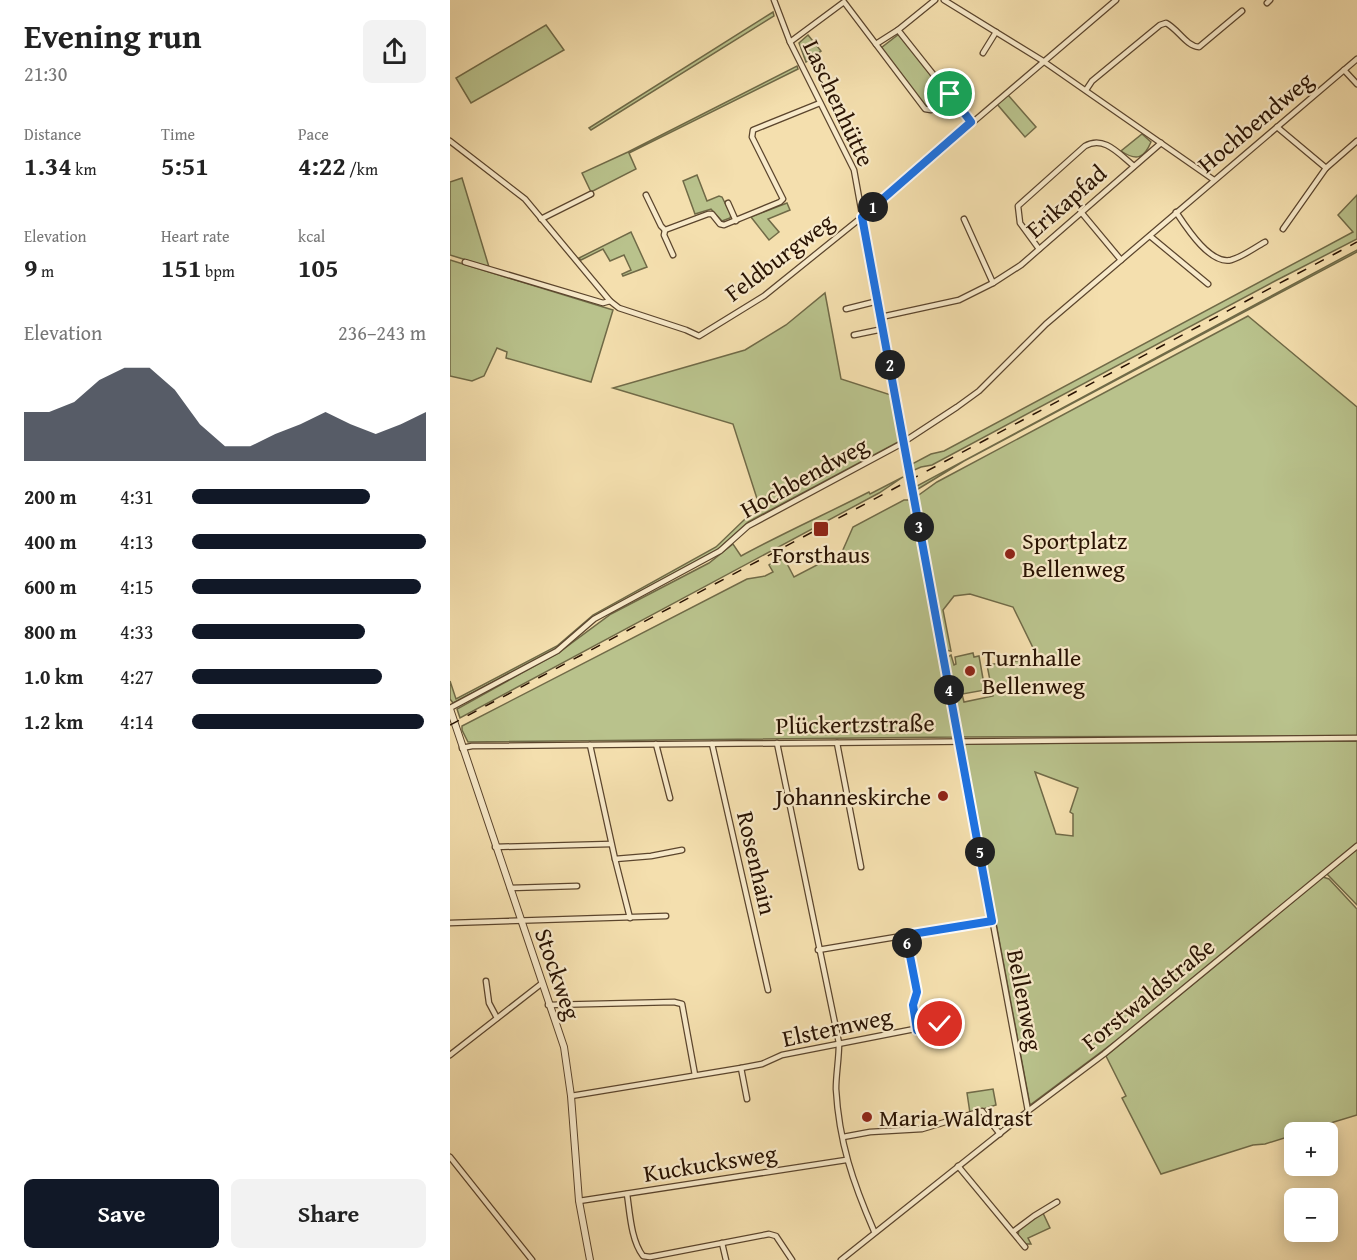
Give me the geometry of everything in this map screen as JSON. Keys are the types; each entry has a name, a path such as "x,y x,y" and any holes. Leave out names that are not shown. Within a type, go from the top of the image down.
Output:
{"street":[{"name":"Laschenhütte","path":"774,0 790,42 854,170 870,258"},
{"path":"876,44 894,30 898,30 934,0"},
{"path":"944,0 1043,61 1214,180"},
{"name":"Feldburgweg","path":"450,141 525,199 610,301 619,308 699,336 764,296 862,217 1116,0"},
{"path":"790,42 843,1 925,109 930,110 950,94"},
{"path":"1084,89 1160,25 1166,23 1172,26 1193,47 1199,47 1242,11"},
{"path":"898,30 971,122"},
{"path":"983,53 996,32"},
{"name":"Hochbendweg","path":"450,709 557,651 594,619 720,551 748,526 904,442 957,407 979,391 1039,330 1357,58"},
{"path":"1344,70 1357,84"},
{"path":"665,230 708,214 712,214 720,224 724,225 780,202 783,199 752,137 753,130 820,103"},
{"path":"1277,127 1326,168"},
{"path":"1283,229 1326,168 1357,141"},
{"path":"1039,249 1020,223 1018,206 1085,146 1096,142 1104,143 1134,166"},
{"name":"Erikapfad","path":"881,317 959,300 993,283 1021,265 1161,143"},
{"path":"541,219 591,194"},
{"path":"646,195 665,230"},
{"path":"728,203 736,221"},
{"path":"1081,212 1121,260"},
{"path":"1176,212 1203,247 1215,257 1232,260 1265,242"},
{"path":"964,219 993,283"},
{"path":"665,230 664,235 673,255"},
{"path":"1150,236 1208,284"},
{"name":"Bellenweg","path":"870,258 1028,1111"},
{"name":"Feldburgweg","path":"465,262 603,303 610,301"},
{"path":"846,309 878,301"},
{"path":"854,335 883,329"},
{"name":"Stockweg","path":"450,709 564,1047 571,1096 579,1201 590,1260"},
{"name":"Plückertzstraße","path":"462,748 472,746 1357,738"},
{"path":"777,743 839,1043 836,1091 846,1160 874,1231"},
{"path":"837,743 861,867"},
{"path":"656,744 670,798"},
{"name":"Rosenhain","path":"712,744 768,990"},
{"path":"590,745 611,844 630,918"},
{"path":"495,847 611,844"},
{"name":"Forstwaldstraße","path":"840,1260 874,1231 1104,1054 1357,846"},
{"path":"615,859 651,856 681,850"},
{"path":"510,888 577,886"},
{"path":"450,921 521,922 666,916"},
{"path":"818,950 992,921"},
{"path":"906,935 917,992 913,1005 917,1030"},
{"path":"486,981 489,1003 497,1018"},
{"path":"450,1055 541,984"},
{"path":"548,1005 674,1002 682,1004 695,1075"},
{"name":"Elsternweg","path":"571,1096 762,1064 782,1055 940,1024"},
{"path":"741,1068 747,1099"},
{"path":"843,1137 870,1132 922,1129 982,1111 1000,1134"},
{"path":"450,1157 531,1260"},
{"name":"Kuckucksweg","path":"579,1201 846,1160"},
{"path":"958,1166 1025,1247"},
{"path":"627,1194 633,1231 639,1251 643,1256 662,1258 722,1243 772,1234 792,1260"},
{"path":"1014,1231 1057,1202"},
{"path":"722,1243 726,1260"}],"green space":[{"path":"773,12 774,16 591,130 589,128"},
{"path":"546,25 564,50 471,103 456,78"},
{"path":"899,34 945,91 926,107 881,48"},
{"path":"808,35 821,51 806,62 799,43"},
{"path":"797,66 798,69 629,153 636,169 591,192 582,173"},
{"path":"1008,95 1036,127 1025,137 997,104"},
{"path":"1142,134 1151,142 1142,155 1135,157 1121,151"},
{"path":"697,175 707,201 722,197 731,215 730,218 722,221 711,209 695,214 683,181"},
{"path":"462,178 489,267 450,255 450,182"},
{"path":"1357,195 1357,239 932,465 912,471 910,465 931,454 944,451 1353,232 1338,215"},
{"path":"787,203 790,210 768,219 779,232 769,240 751,217"},
{"path":"631,232 647,267 623,276 622,274 631,270 624,255 610,261 603,249 581,260 579,258"},
{"path":"1357,250 964,461 918,489 915,487"},
{"path":"450,260 613,310 591,382 506,358 507,352 497,348 484,376 472,381 450,376"},
{"path":"825,293 841,379 891,395 900,441 748,522 717,550 593,617 557,648 453,703 450,699 450,681 456,699 557,646 593,615 716,547 745,519 761,511 733,424 613,388 745,350 786,325"},
{"path":"1248,316 1357,407 1357,736 962,737 947,658 951,655 954,665 956,664 955,657 973,653 974,657 979,656 985,690 962,694 964,702 993,696 987,665 1038,658 1013,607 970,594 954,596 943,610 951,651 945,650 916,497 937,482"},
{"path":"903,477 879,493 460,718 457,709 558,653 611,614 709,563 733,544 741,556"},
{"path":"904,500 911,500 955,737 468,742 462,726 747,579 773,572 769,565 773,562 784,558 794,577 842,552 853,527"},
{"path":"1357,741 1357,843 1125,1034 1030,1105 963,746 967,744","holes":["1035,772 1078,788 1070,812 1073,814 1073,836 1056,834"]},
{"path":"1357,849 1357,905 1327,874"},
{"path":"1323,877 1329,879 1357,909 1357,1115 1334,1122 1284,1122 1284,1138 1253,1145 1161,1174 1122,1098 1126,1096 1106,1056"},
{"path":"993,1089 996,1105 970,1113 967,1093"},
{"path":"1042,1211 1050,1228 1028,1238 1031,1244 1025,1244 1018,1236 1019,1229"}],"railway":[{"path":"450,725 1357,242"}],"place":[{"name":"Forsthaus","path":"821,529"},
{"name":"Sportplatz Bellenweg","path":"1010,554"},
{"name":"Turnhalle Bellenweg","path":"970,671"},
{"name":"Johanneskirche","path":"943,796"},
{"name":"Maria Waldrast","path":"867,1117"}],"route":[{"path":"940,1024 917,1030 913,1005 917,992 906,935 992,921 862,217 971,122 952,100 950,94"}]}
